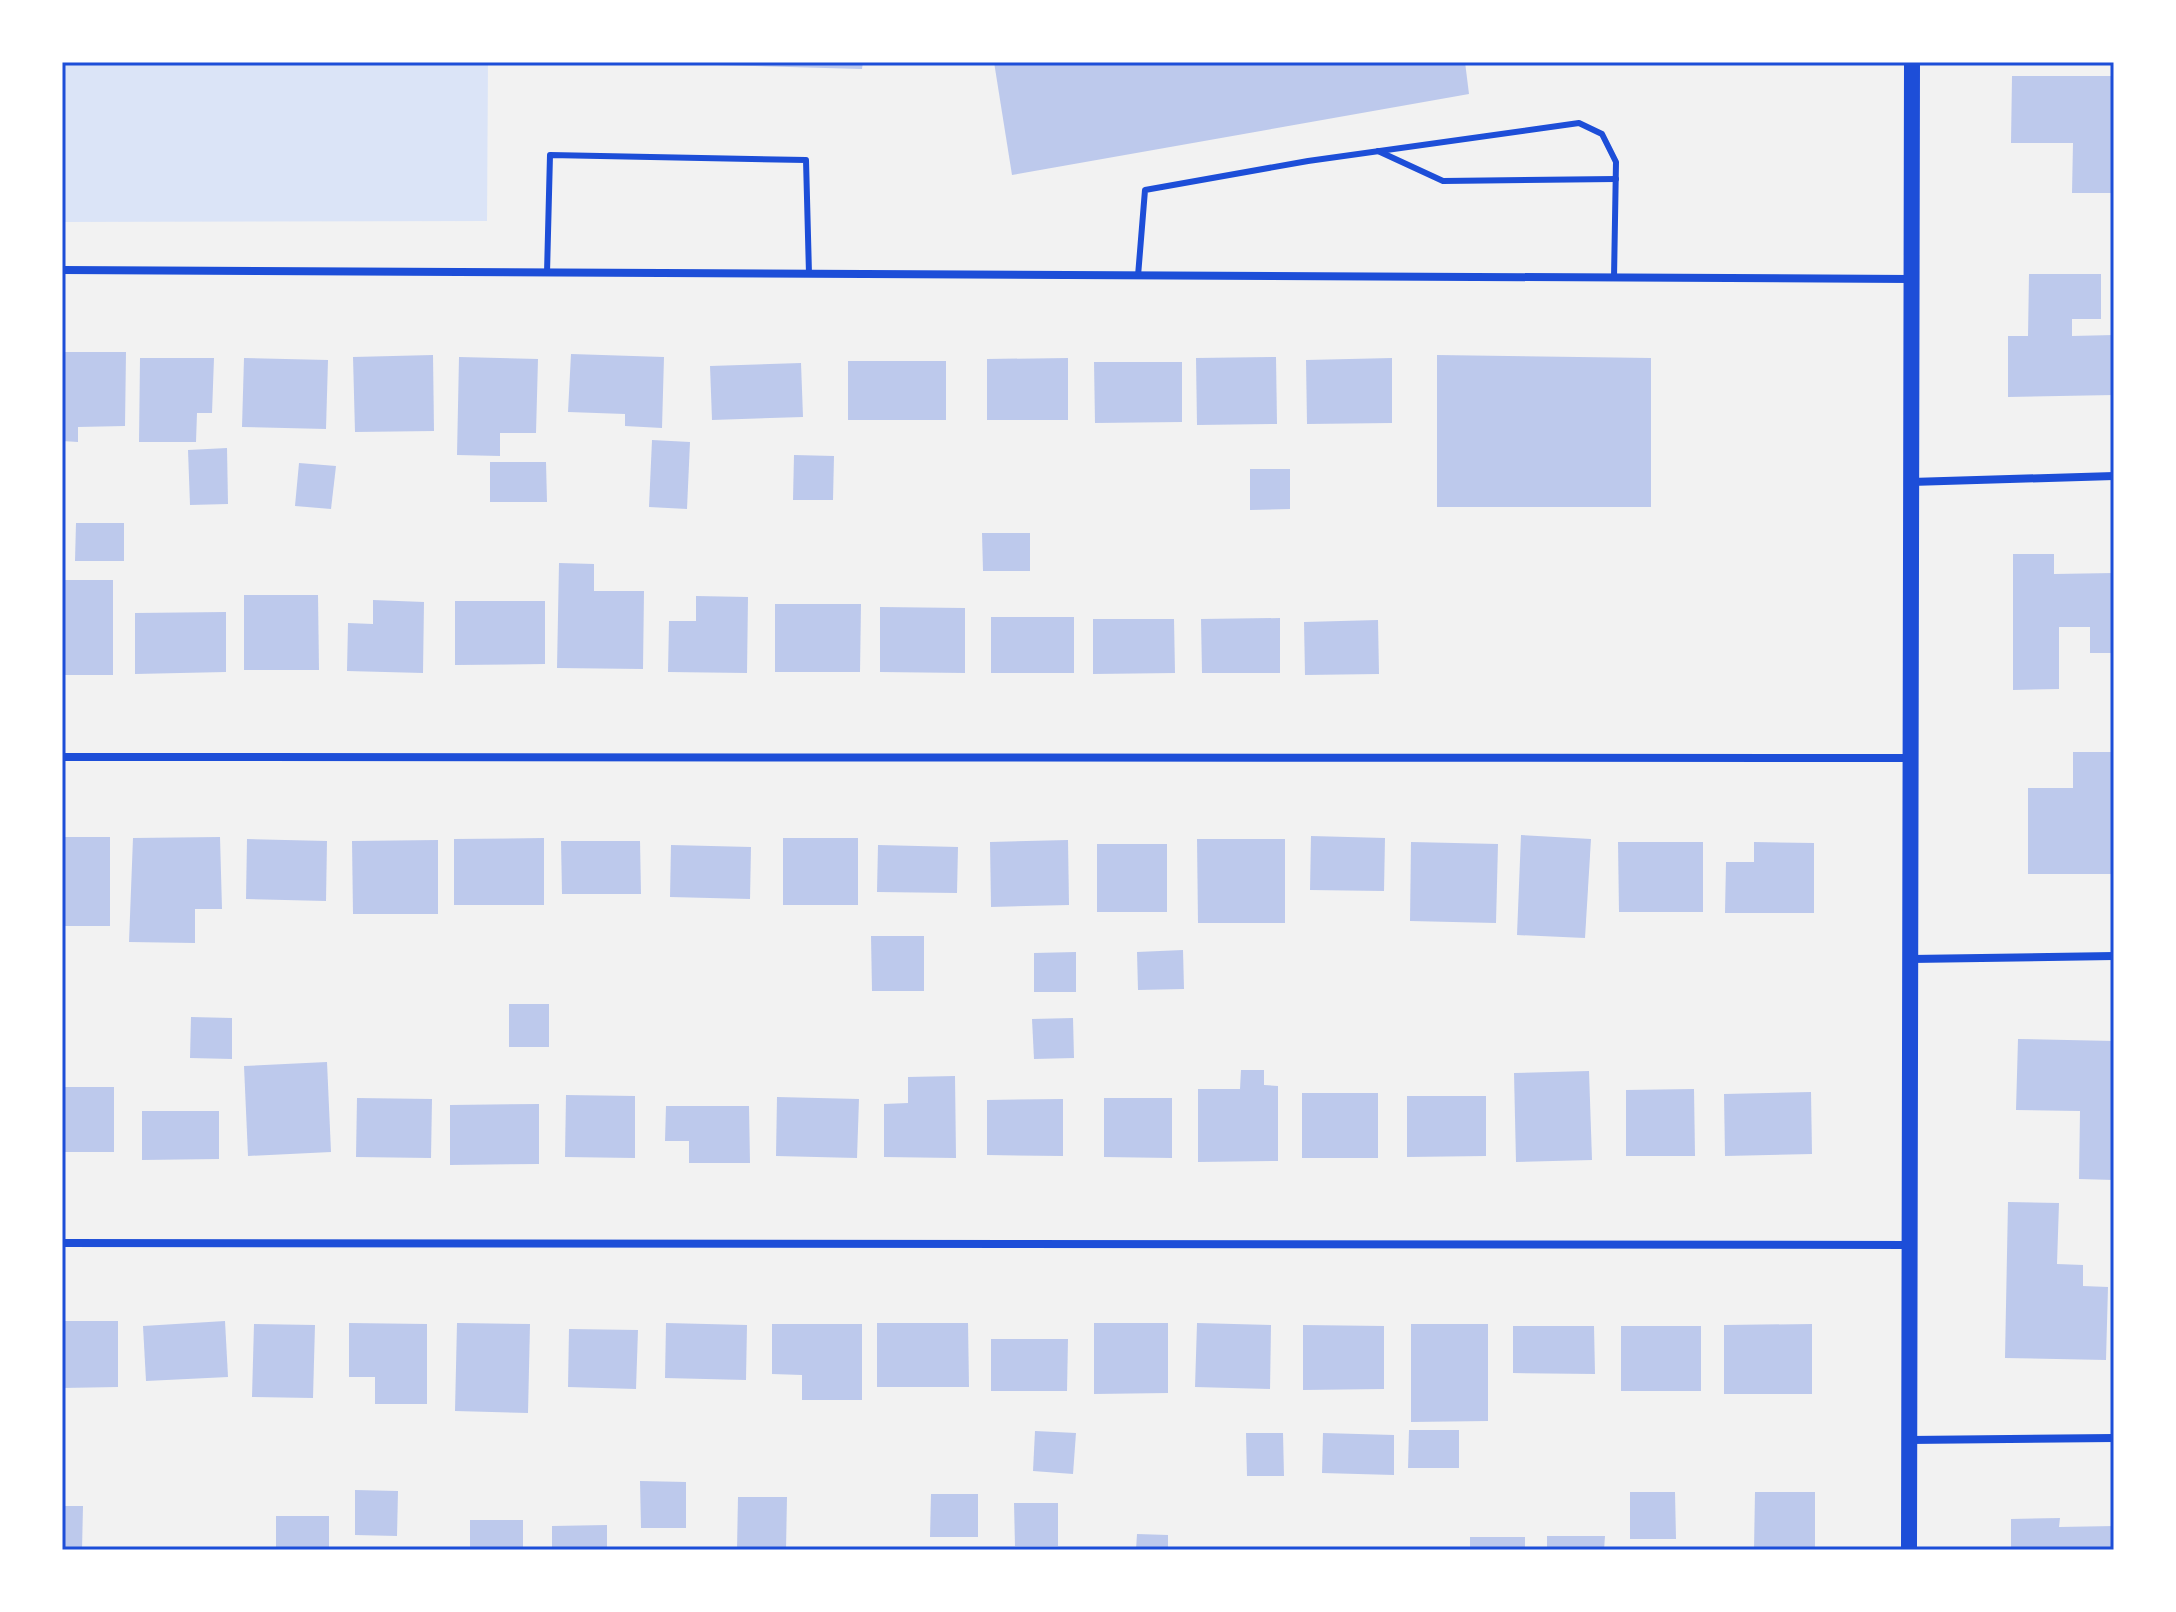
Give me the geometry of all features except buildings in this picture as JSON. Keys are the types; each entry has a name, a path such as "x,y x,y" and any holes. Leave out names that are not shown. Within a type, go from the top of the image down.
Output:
{"main road":[{"path":"1909,1550 1912,62"}],"street":[{"path":"62,270 1911,279"},
{"path":"1911,482 2114,476"},
{"path":"62,757 1910,758"},
{"path":"1910,959 2114,956"},
{"path":"62,1243 1909,1245"},
{"path":"1909,1440 2114,1438"}],"lane":[{"path":"1138,276 1145,190 1308,161 1579,123 1602,134 1616,162 1614,278"},
{"path":"1378,151 1443,181 1616,179"},
{"path":"547,273 550,155 806,160 809,274"}],"shaded area":[{"path":"62,62 488,62 487,221 62,222"}]}
